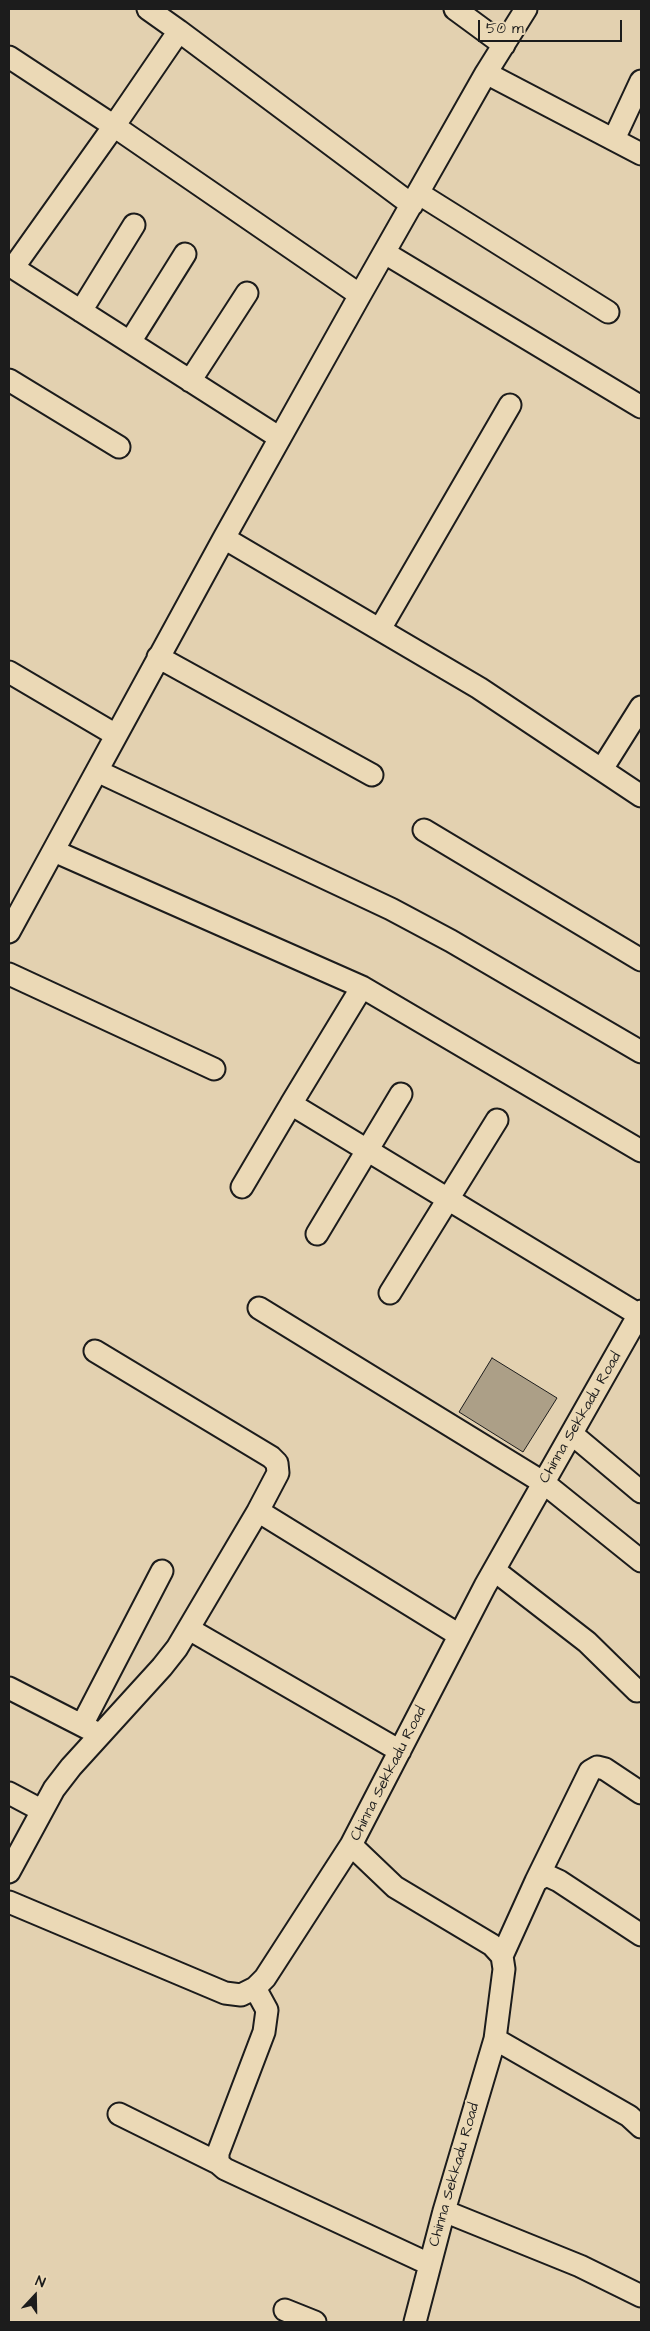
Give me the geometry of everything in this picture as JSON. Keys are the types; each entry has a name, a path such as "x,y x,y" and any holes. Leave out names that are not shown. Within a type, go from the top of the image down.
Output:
{"street":[{"path":"148,9 415,199 608,312"},
{"path":"455,9 504,45"},
{"path":"9,932 158,657 360,294 486,73 526,9"},
{"path":"179,31 114,126 11,266 280,438"},
{"path":"9,57 114,126 360,294"},
{"path":"486,73 641,154"},
{"path":"614,139 641,81"},
{"path":"81,311 134,225"},
{"path":"385,252 641,407"},
{"path":"130,342 185,254"},
{"path":"190,381 247,293"},
{"path":"9,380 119,447"},
{"path":"380,629 510,405"},
{"path":"224,538 479,688 641,796"},
{"path":"158,657 372,775"},
{"path":"9,672 116,735"},
{"path":"602,769 641,707"},
{"path":"97,771 391,909 451,941 641,1052"},
{"path":"424,830 641,960"},
{"path":"54,851 362,987 641,1151"},
{"path":"9,974 214,1069"},
{"path":"242,1187 362,987"},
{"path":"317,1234 401,1094"},
{"path":"291,1104 641,1314"},
{"path":"390,1293 450,1200 497,1120"},
{"path":"259,1308 544,1483 641,1561"},
{"name":"Chinna Sekkadu Road","path":"415,2322 429,2264 495,2039 504,1970 502,1956 492,1945 395,1887 351,1846 494,1570 641,1314"},
{"path":"9,1872 41,1810 71,1767 162,1667 189,1629 278,1473 277,1463 270,1457 95,1351"},
{"path":"572,1434 641,1492"},
{"path":"258,1511 460,1635"},
{"path":"494,1570 588,1642 637,1691"},
{"path":"82,1725 162,1571"},
{"path":"189,1629 400,1750"},
{"path":"9,1688 101,1735"},
{"path":"502,1956 536,1881 590,1771 597,1767 605,1769 641,1793"},
{"path":"9,1793 41,1810"},
{"path":"9,1902 225,1992 240,1995 255,1988 265,1978 351,1846"},
{"path":"536,1881 546,1876 559,1881 641,1935"},
{"path":"218,2163 218,2153 264,2032 267,2010 255,1988"},
{"path":"495,2039 637,2115"},
{"path":"119,2114 218,2163 226,2169 429,2264"},
{"path":"444,2211 580,2266 641,2296"},
{"path":"285,2310 315,2322"}],"building":[{"path":"492,1358 557,1398 523,1452 459,1412"}]}
